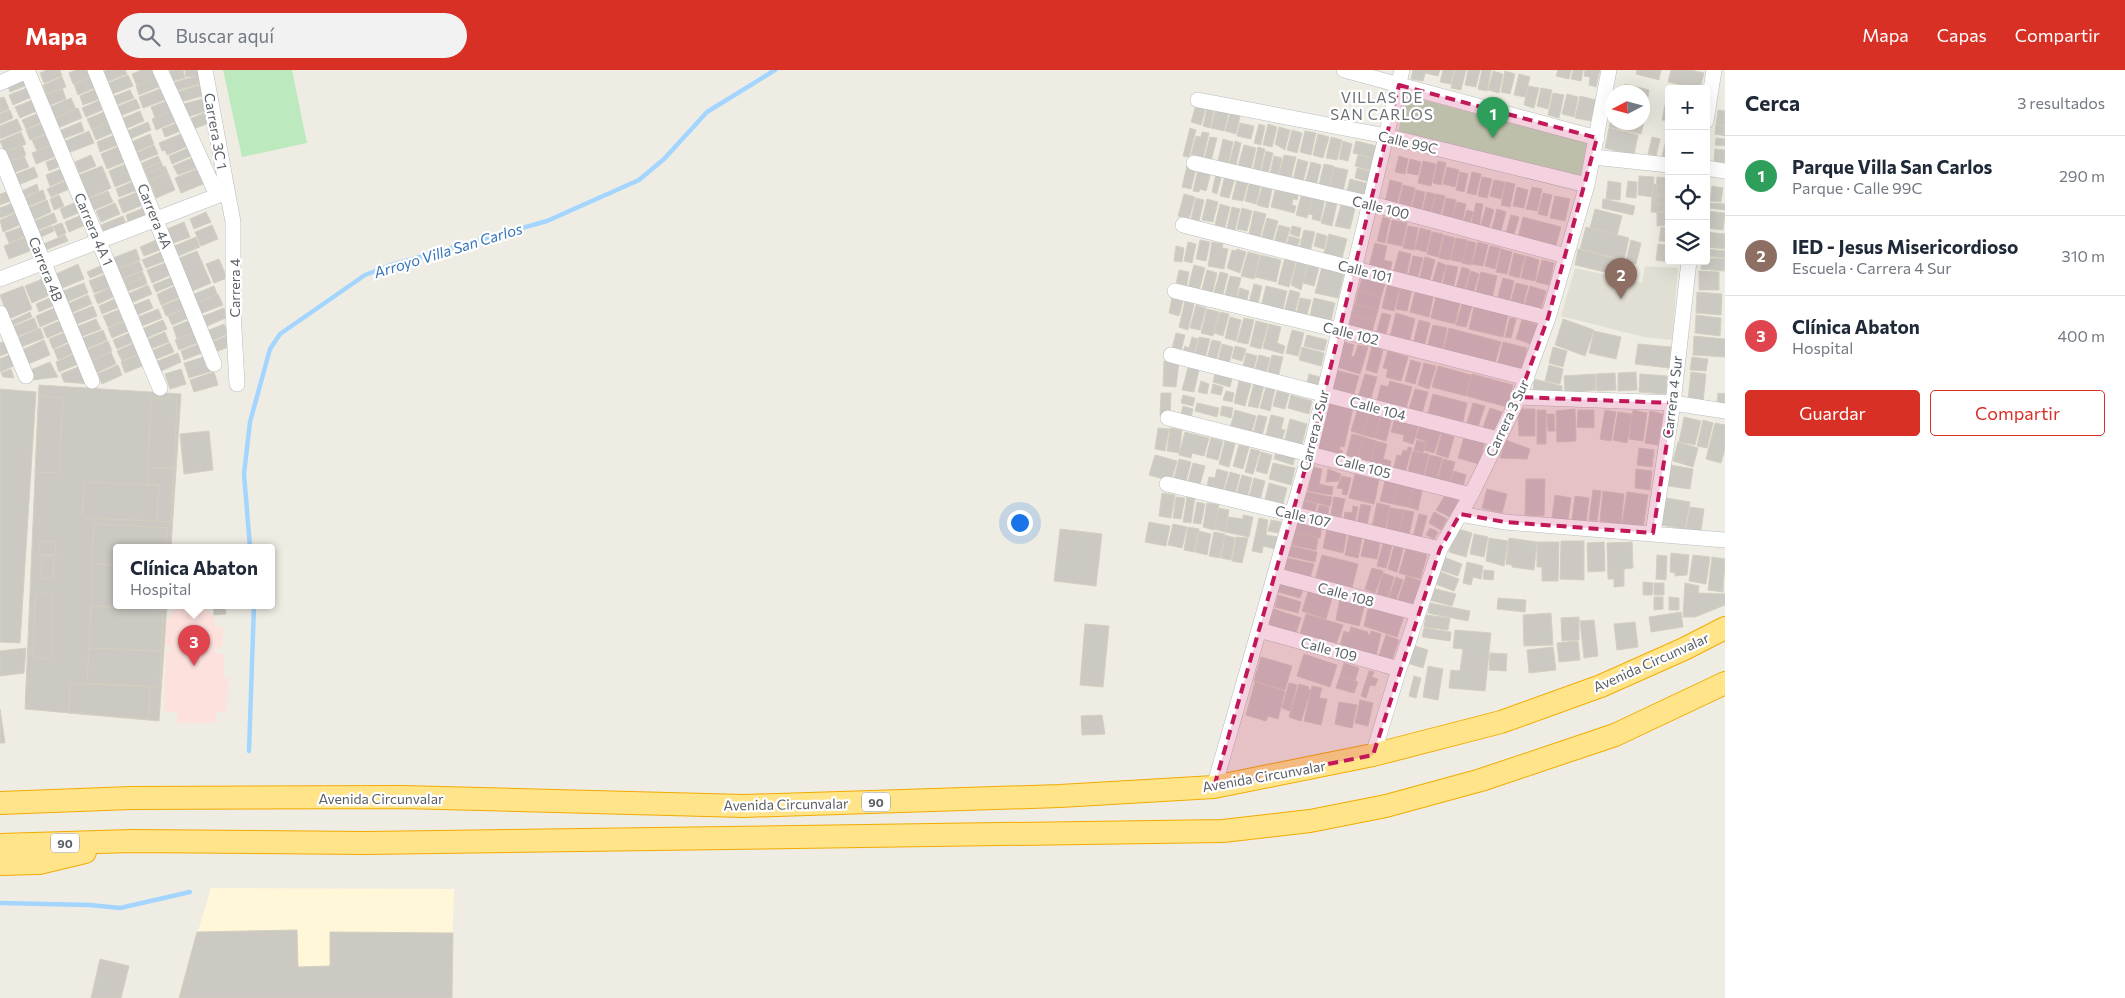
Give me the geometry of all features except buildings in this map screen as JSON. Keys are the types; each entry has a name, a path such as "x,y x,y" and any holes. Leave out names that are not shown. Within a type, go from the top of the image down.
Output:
{"highway":[{"name":"Avenida Circunvalar","path":"0,803 130,798 402,796 744,806 1060,796 1214,787 1373,755 1510,719 1601,686 1684,649 1725,628"},
{"name":"90","path":"0,845 131,841 365,843 1223,831 1310,821 1386,806 1481,780 1615,735 1725,683"},
{"path":"0,864 39,863 131,841"}],"street":[{"path":"0,83 27,70"},
{"name":"Carrera 4A 1","path":"27,70 160,388"},
{"name":"Carrera 4A","path":"95,70 214,364"},
{"name":"Carrera 4","path":"160,70 222,193 235,244 233,311 237,384"},
{"name":"Carrera 3C 1","path":"205,70 222,193"},
{"path":"1344,70 1400,77 1597,138"},
{"name":"Carrera 3 Sur","path":"1373,755 1417,613 1440,549 1471,495 1519,398 1548,318 1587,185 1610,70"},
{"path":"1710,96 1714,70"},
{"name":"Carrera 2 Sur","path":"1214,787 1310,452 1323,393 1372,204 1400,77"},
{"name":"Calle 99C","path":"1198,100 1386,136 1587,185"},
{"name":"Carrera 4B","path":"0,156 92,382"},
{"path":"1593,157 1665,165"},
{"name":"Calle 100","path":"1194,163 1372,204 1566,256"},
{"path":"1710,169 1725,171"},
{"path":"0,279 222,193"},
{"name":"Calle 101","path":"1183,225 1548,318"},
{"name":"Carrera 4 Sur","path":"1653,533 1673,403 1688,265"},
{"name":"Calle 102","path":"1175,291 1527,378"},
{"path":"0,313 26,376"},
{"name":"Calle 104","path":"1170,355 1498,439"},
{"path":"1519,398 1673,403 1725,411"},
{"name":"Calle 105","path":"1168,418 1310,452 1471,495"},
{"name":"Calle 107","path":"1167,484 1440,549"},
{"path":"1460,514 1505,522 1725,540"},
{"name":"Calle 108","path":"1275,575 1417,613"},
{"name":"Calle 109","path":"1259,630 1399,669"}],"highlighted area":[{"path":"1399,85 1597,138 1548,318 1519,397 1673,403 1653,533 1505,522 1460,514 1440,549 1373,755 1214,787 1310,452"}],"shaded area":[{"path":"1645,266 1678,268 1672,340 1644,337 1561,316 1575,268 1642,283"},
{"path":"175,609 206,609 214,616 215,627 224,627 222,648 215,647 215,653 224,654 223,678 228,678 227,713 216,712 216,723 177,723 177,712 164,712 166,651 170,652 171,647 164,646 165,625 172,611"},
{"path":"211,888 454,889 450,998 178,998"}],"green space":[{"path":"223,70 292,70 307,143 242,157"},
{"path":"1408,96 1587,143 1580,178 1398,132"}],"waterway":[{"name":"Arroyo Villa San Carlos","path":"250,544 244,474 250,422 270,349 280,334 365,275 391,265 547,221 639,180 664,159 707,112 775,70"},
{"name":"Arroyo Villa San Carlos","path":"249,751 254,609"},
{"name":"Arroyo Villa San Carlos","path":"0,903 90,905 120,908 190,892"}],"place":[{"name":"Parque Villa San Carlos","path":"1493,138"},
{"name":"IED - Jesus Misericordioso","path":"1621,299"},
{"name":"Clínica Abaton","path":"194,666"}],"district":[{"name":"VILLAS DE SAN CARLOS","path":"1382,106"}]}
